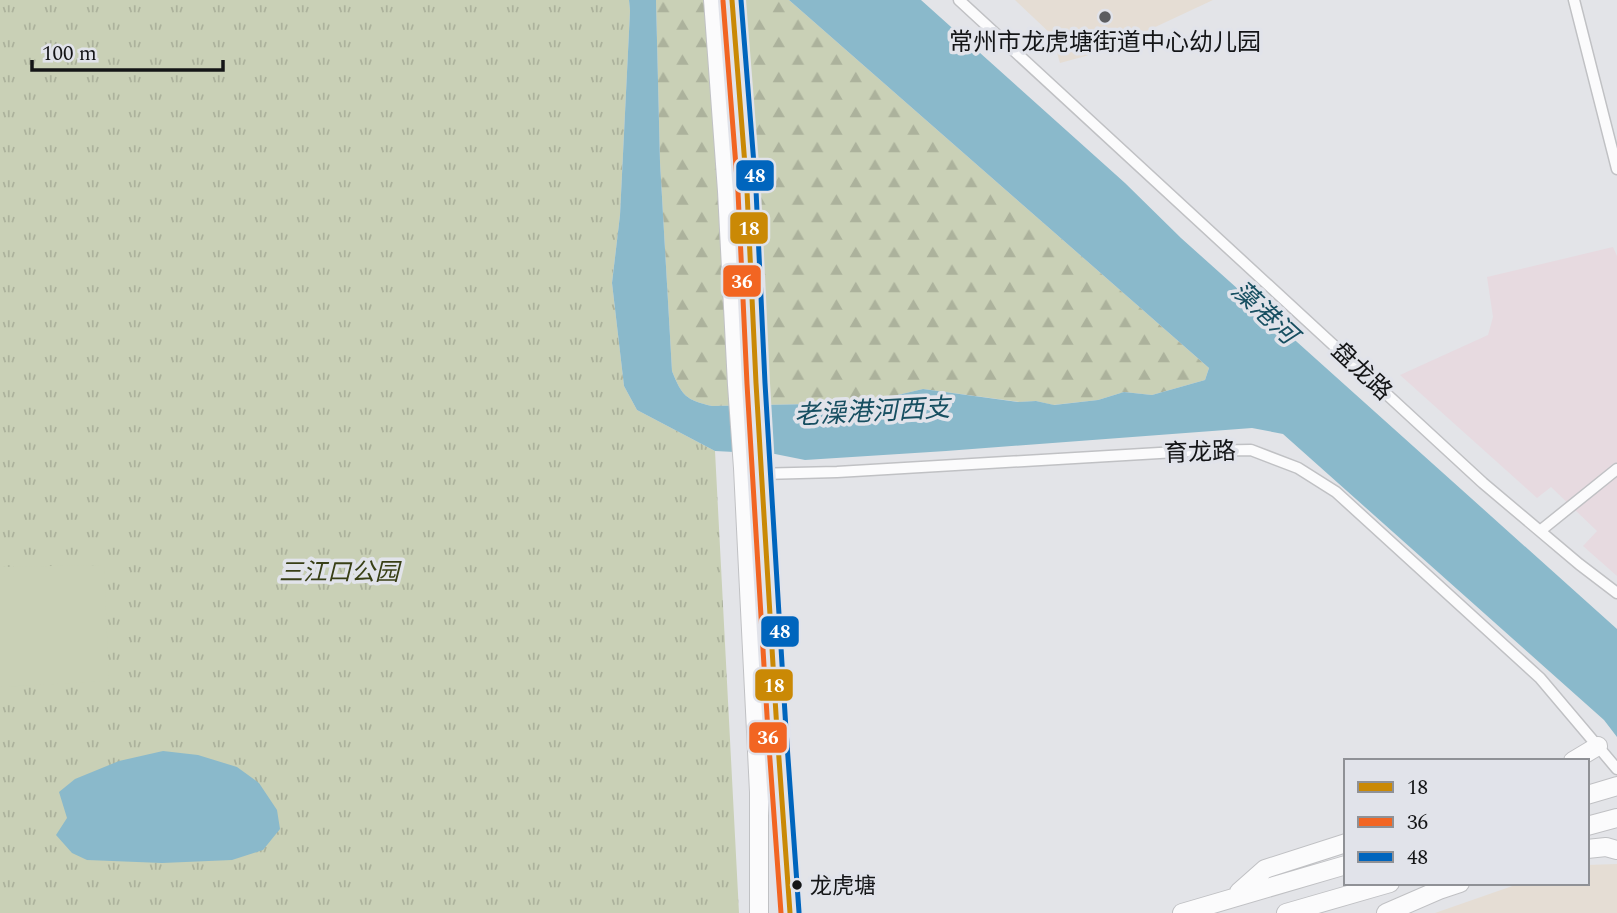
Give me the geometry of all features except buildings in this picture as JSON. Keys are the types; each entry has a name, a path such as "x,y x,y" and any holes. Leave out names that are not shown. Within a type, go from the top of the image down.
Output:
{"main road":[{"path":"713,0 743,471 759,792 759,913"},
{"path":"733,0 790,913"},
{"path":"1576,759 1598,746"},
{"path":"1589,793 1617,786"},
{"path":"1589,826 1617,818"},
{"path":"1234,897 1265,869 1344,844"},
{"path":"1589,849 1606,847 1617,850"},
{"path":"1182,913 1344,865"},
{"path":"1286,913 1383,885"},
{"path":"1386,913 1454,885"}],"street":[{"name":"盘龙路","path":"959,0 1483,483 1617,593"},
{"path":"1574,0 1617,169"},
{"name":"育龙路","path":"743,471 762,468 850,471 1251,450 1298,468 1336,492 1540,678 1617,769"},
{"path":"1540,531 1617,469"}],"shaded area":[{"name":"常州市龙虎塘街道中心幼儿园","path":"1015,0 1213,0 1104,51 1060,63 1052,35"},
{"path":"1613,247 1617,256 1617,576 1583,546 1597,531 1551,487 1537,498 1400,375 1488,335 1493,317 1487,277"},
{"path":"1617,864 1617,913 1435,913 1515,885 1589,885 1589,865"}],"green space":[{"name":"三江口公园","path":"0,0 629,0 620,215 612,283 624,386 637,410 715,451 739,913 0,913"},
{"path":"656,0 789,0 1209,368 1205,380 1152,395 1124,392 1098,400 1053,405 923,389 864,403 712,406 686,396 672,371 660,162"},
{"path":"104,565 109,681 0,687 0,567"}],"water":[{"name":"老澡港河西支","path":"629,0 656,0 660,162 672,371 686,396 712,406 864,403 923,389 1054,405 1098,400 1124,392 1152,395 1205,380 1209,368 789,0 921,0 1125,183 1181,238 1617,629 1617,737 1604,720 1283,434 1252,428 805,460 775,454 715,451 637,410 624,386 612,283 620,215"},
{"path":"163,751 198,755 237,767 259,783 277,810 280,829 263,850 232,860 162,863 87,860 72,853 56,835 67,818 59,792 75,779 119,761"}],"transit line":[{"name":"18","path":"732,0 747,191 756,383 790,913"},
{"name":"48","path":"741,0 756,190 765,383 799,912"},
{"name":"36","path":"723,1 738,192 747,384 781,913"}],"place":[{"name":"常州市龙虎塘街道中心幼儿园","path":"1105,17"},
{"name":"龙虎塘","path":"797,885"}],"water label":[{"name":"藻港河","path":"1265,312"}]}
